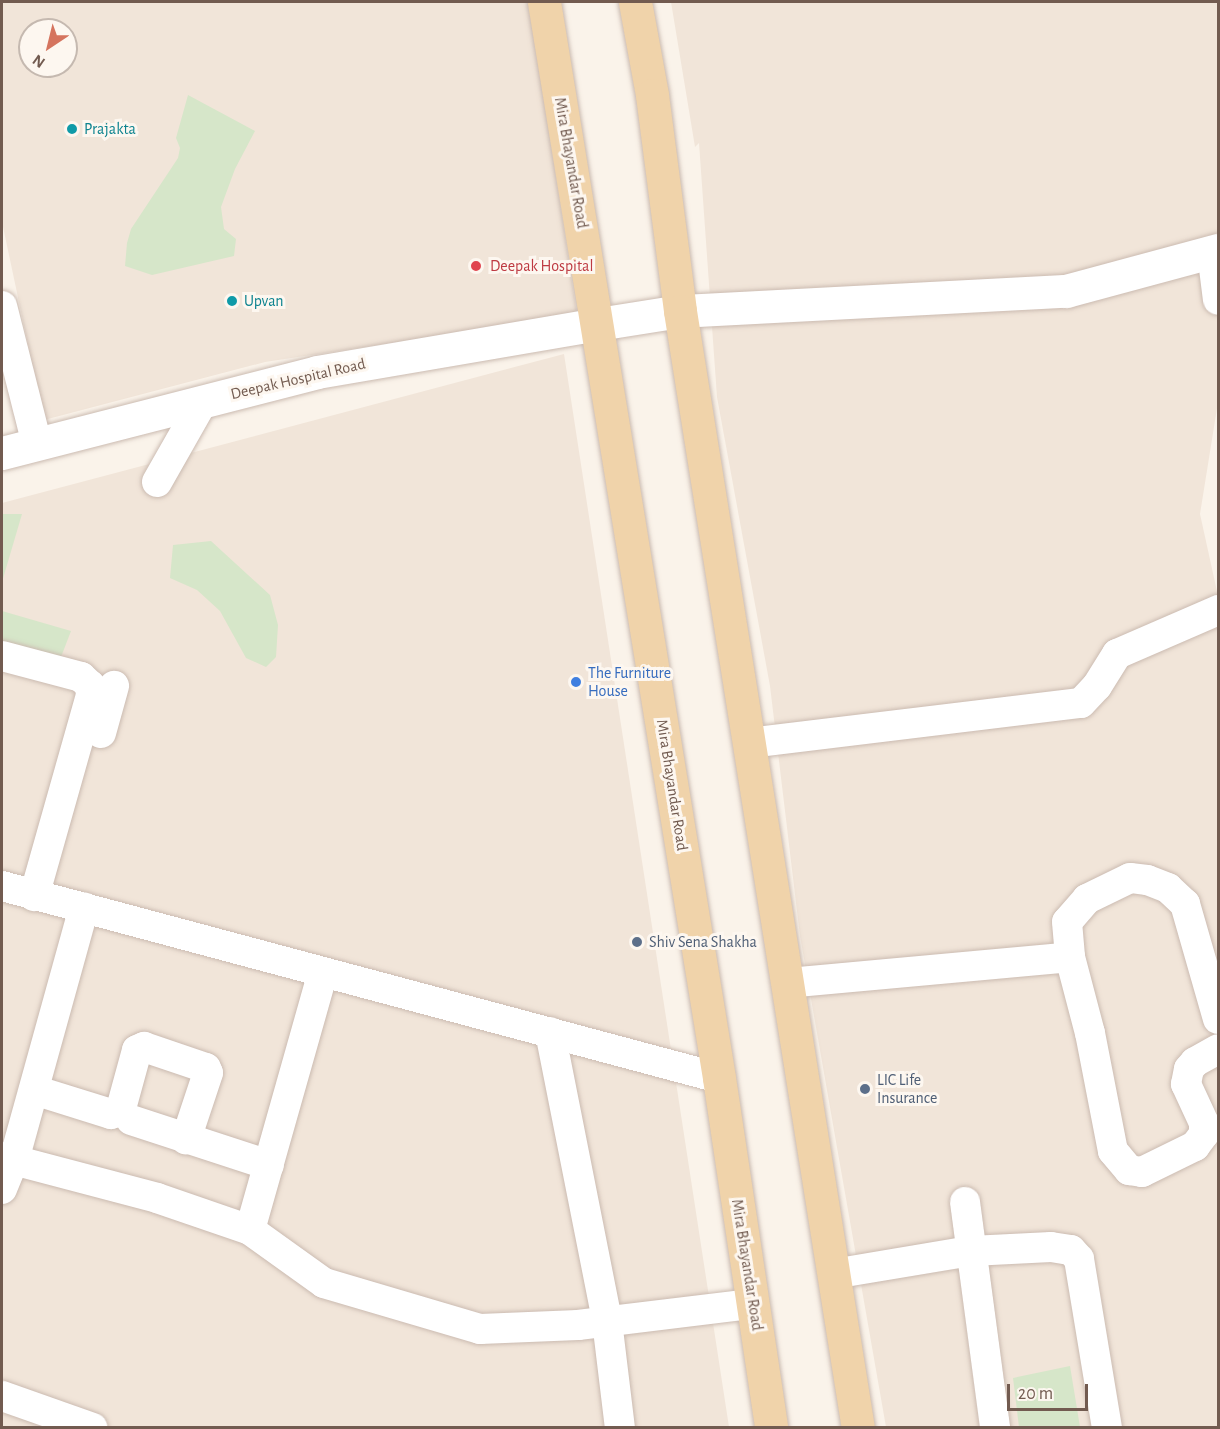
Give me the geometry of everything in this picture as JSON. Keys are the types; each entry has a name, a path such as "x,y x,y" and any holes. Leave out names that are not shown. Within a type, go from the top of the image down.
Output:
{"main road":[{"name":"Mira Bhayandar Road","path":"544,2 719,1078 771,1428"},
{"path":"635,2 652,94 680,311 858,1428"}],"street":[{"name":"Deepak Hospital Road","path":"2,453 317,372 598,324 680,311 1066,291 1215,251"},
{"path":"1215,251 1218,300"},
{"path":"2,306 37,444"},
{"path":"158,482 203,401"},
{"path":"749,742 1081,703 1097,686 1117,654 1218,610"},
{"path":"2,656 81,677 90,685 91,695 44,898"},
{"path":"44,898 114,686"},
{"path":"1218,1019 1185,904 1168,888 1147,880 1130,878 1087,899 1067,922 1070,957 1090,1033 1113,1151 1129,1170 1142,1172 1195,1146 1204,1134 1204,1123 1186,1084 1189,1069 1195,1062 1218,1049"},
{"path":"2,886 719,1078"},
{"path":"42,1092 84,908"},
{"path":"787,983 1070,957"},
{"path":"2,1189 8,1158 42,1092 87,964"},
{"path":"259,1162 322,972"},
{"path":"550,1032 607,1321 620,1428"},
{"path":"42,1092 111,1114 118,1111 122,1105 137,1050 144,1047 206,1068 208,1073 186,1139"},
{"path":"250,1230 273,1076"},
{"path":"131,1120 259,1162"},
{"path":"8,1158 157,1198 250,1230 324,1283 480,1329 607,1321 752,1304"},
{"path":"965,1202 995,1428"},
{"path":"833,1274 971,1251 1051,1247 1071,1250 1079,1259 1107,1428"},
{"path":"2,1396 93,1428"}],"shaded area":[{"path":"2,2 529,2 577,315 265,362 44,420 2,222"},
{"path":"671,2 1218,2 1218,402 1200,514 1218,596 1218,1427 886,1427 800,936 770,686 717,397 699,143 695,147"},
{"path":"564,354 729,1427 2,1428 2,503"}],"green space":[{"path":"188,95 255,131 235,169 221,207 224,229 236,239 234,256 152,275 125,266 127,243 131,229 178,158 180,148 176,138"},
{"path":"2,514 22,514 2,582"},
{"path":"211,541 270,595 278,625 276,657 266,667 246,658 220,611 197,590 170,578 173,545"},
{"path":"2,611 71,631 61,657 2,641"},
{"path":"1070,1366 1080,1427 1019,1427 1013,1378"}],"place":[{"name":"Prajakta","path":"72,129"},
{"name":"Deepak Hospital","path":"476,266"},
{"name":"Upvan","path":"232,301"},
{"name":"The Furniture House","path":"576,682"},
{"name":"Shiv Sena Shakha","path":"637,942"},
{"name":"LIC Life Insurance","path":"865,1089"}]}
